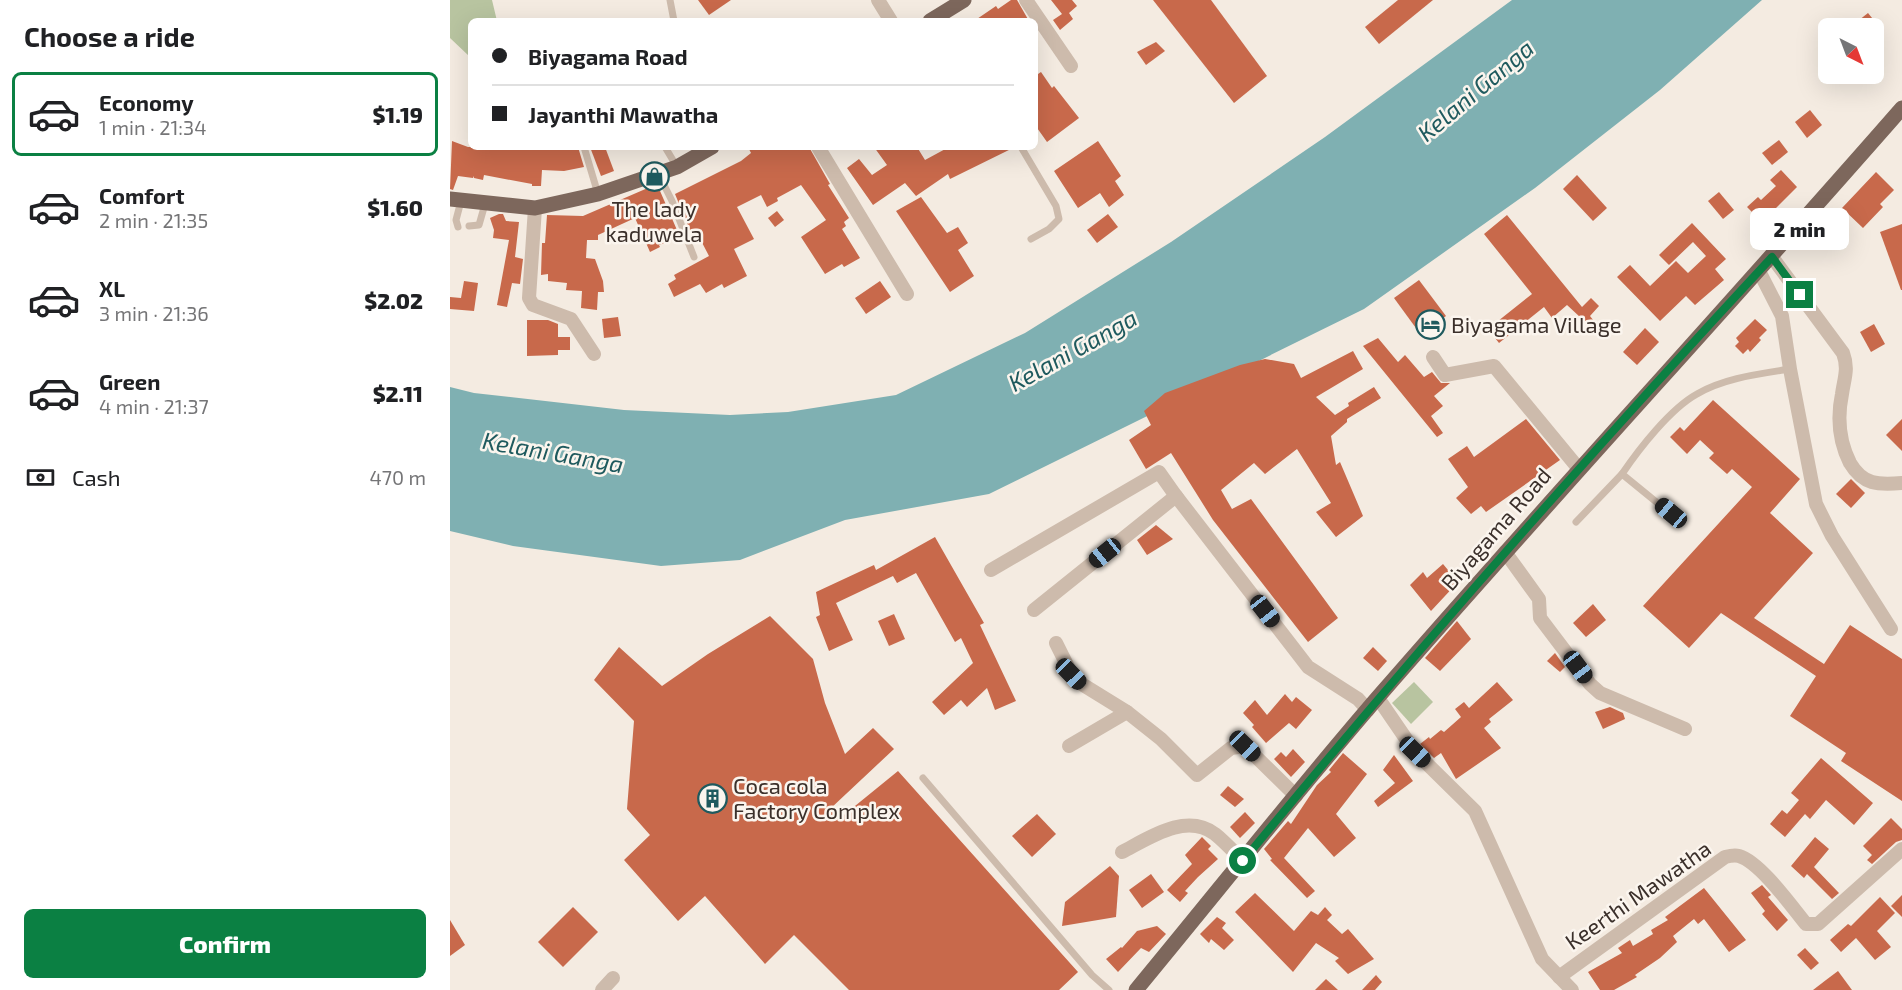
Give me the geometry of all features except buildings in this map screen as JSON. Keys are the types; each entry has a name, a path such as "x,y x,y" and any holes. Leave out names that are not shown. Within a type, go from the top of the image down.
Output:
{"main road":[{"path":"940,18 964,0"},
{"name":"Biyagama Road","path":"1136,990 1378,698 1902,108"},
{"path":"455,202 535,208 598,194 677,167 707,150"}],"street":[{"path":"878,0 889,18"},
{"path":"1026,0 1071,66"},
{"path":"820,150 907,294"},
{"path":"535,208 529,298 532,306 571,319 594,354"},
{"path":"1772,257 1843,353 1847,365 1841,395 1839,428 1841,441 1854,469 1863,480 1884,484 1902,483"},
{"path":"1759,271 1782,316 1816,504 1832,536 1891,629"},
{"path":"1433,357 1445,375 1494,366 1579,469"},
{"path":"991,570 1159,472 1308,667 1358,699 1368,710"},
{"path":"1034,610 1176,496 1178,499"},
{"path":"1506,552 1539,599 1540,618 1590,684 1600,693 1684,729"},
{"path":"1056,643 1071,674 1080,683 1126,712 1161,739 1197,775 1231,748 1245,746 1296,796"},
{"path":"1378,698 1415,752 1475,811 1542,959 1572,990"},
{"path":"1068,746 1126,712"},
{"path":"1122,852 1168,828 1194,826 1214,833 1243,861"},
{"name":"Keerthi Mawatha","path":"1559,977 1725,857 1737,855 1748,860 1777,888 1806,924 1818,924 1902,849"},
{"path":"602,990 613,978"}],"lane":[{"path":"670,0 673,18"},
{"path":"585,150 598,194"},
{"path":"667,150 677,167"},
{"path":"1023,150 1056,206 1059,219 1049,229 1031,239"},
{"path":"658,173 675,208 694,257"},
{"path":"455,202 458,227"},
{"path":"469,226 479,225 484,204"},
{"path":"1576,522 1622,474 1672,412 1697,393 1752,375 1790,369"},
{"path":"1622,474 1671,513"},
{"path":"923,778 1092,975 1109,990"}],"green space":[{"path":"450,0 492,0 496,18 468,18 468,55 450,38"},
{"path":"1414,682 1433,702 1411,724 1392,703"}],"water":[{"name":"Kelani Ganga","path":"1512,0 1762,0 1660,90 1535,188 1364,309 989,494 845,520 740,560 661,566 513,546 450,531 450,387 474,393 624,410 730,415 788,412 896,395 1025,333 1171,242 1325,137"}],"place":[{"name":"The lady kaduwela","path":"654,177"},
{"name":"Biyagama Village","path":"1430,325"},
{"name":"Coca cola Factory Complex","path":"712,799"}],"route":[{"path":"1243,861 1378,698 1579,469 1772,257 1800,295"}]}
